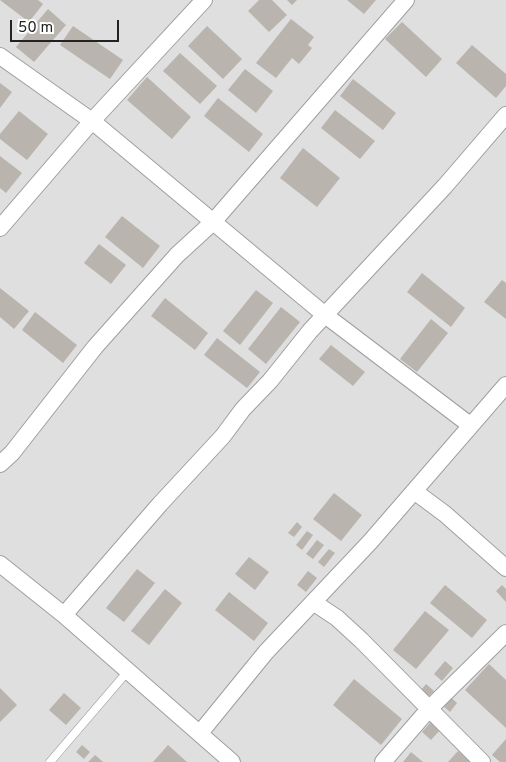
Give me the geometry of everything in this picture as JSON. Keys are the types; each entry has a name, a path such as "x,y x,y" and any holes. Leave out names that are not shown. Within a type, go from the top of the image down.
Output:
{"street":[{"path":"0,228 92,121 204,0"},
{"path":"0,464 12,453 95,347 177,255 213,222 406,0"},
{"path":"0,56 92,121 325,316 470,425"},
{"path":"64,615 160,504 223,436 243,409 270,381 310,331 445,186 506,115"},
{"path":"200,733 266,652 370,542 506,385"},
{"path":"414,491 446,514 506,568"},
{"path":"0,564 64,615 232,762"},
{"path":"313,602 337,618 361,640 482,762"},
{"path":"383,762 429,709 506,633"}],"lane":[{"path":"50,762 128,671"}],"shaded area":[{"path":"0,0 506,0 506,762 0,762"}],"building":[{"path":"0,0 38,0 43,4 29,22"},
{"path":"259,0 272,0 287,15 269,32 248,11"},
{"path":"287,0 297,0 292,5"},
{"path":"347,0 376,0 364,14"},
{"path":"48,9 66,25 34,62 16,47"},
{"path":"291,19 314,37 308,45 312,48 299,64 292,58 276,78 256,63"},
{"path":"402,22 442,59 426,77 385,39"},
{"path":"73,26 123,60 110,79 60,45"},
{"path":"207,26 242,59 223,79 188,46"},
{"path":"472,45 506,74 506,86 496,98 456,63"},
{"path":"180,53 217,86 200,104 163,71"},
{"path":"245,69 273,91 256,113 228,90"},
{"path":"147,77 191,117 172,139 127,100"},
{"path":"353,79 396,113 383,130 340,96"},
{"path":"0,83 12,92 0,108"},
{"path":"218,98 263,134 249,152 204,116"},
{"path":"335,110 375,141 360,159 321,128"},
{"path":"19,111 48,134 27,160 0,139 0,134"},
{"path":"303,148 340,178 317,207 280,178"},
{"path":"0,156 22,173 6,193 0,188"},
{"path":"122,216 160,246 143,268 105,237"},
{"path":"99,244 126,265 111,284 84,263"},
{"path":"422,273 465,308 451,327 407,292"},
{"path":"502,280 506,283 506,319 484,302"},
{"path":"0,288 29,311 14,329 0,317"},
{"path":"256,290 273,303 240,345 223,331"},
{"path":"165,298 208,333 195,350 151,316"},
{"path":"281,307 300,322 266,364 248,349"},
{"path":"35,312 77,345 63,363 22,330"},
{"path":"431,319 448,333 417,372 400,359"},
{"path":"217,338 260,372 247,388 204,355"},
{"path":"331,345 365,372 353,386 319,359"},
{"path":"334,493 362,515 341,541 313,519"},
{"path":"297,522 302,527 294,537 288,533"},
{"path":"307,531 313,535 302,550 296,545"},
{"path":"317,540 324,545 313,559 306,554"},
{"path":"329,549 335,553 324,567 318,562"},
{"path":"249,557 269,572 255,590 235,574"},
{"path":"137,569 155,583 124,622 106,608"},
{"path":"308,571 317,578 306,592 297,585"},
{"path":"445,585 487,620 472,638 430,603"},
{"path":"502,585 506,589 506,602 496,591"},
{"path":"165,589 182,603 149,645 131,631"},
{"path":"229,592 268,623 254,641 215,610"},
{"path":"425,611 449,630 416,669 393,650"},
{"path":"445,661 453,668 442,681 434,674"},
{"path":"489,664 506,680 506,728 465,690"},
{"path":"354,679 402,719 381,745 333,705"},
{"path":"426,684 434,691 429,696 421,690"},
{"path":"0,688 17,705 0,722"},
{"path":"64,693 81,708 66,725 49,710"},
{"path":"448,695 457,703 450,712 441,704"},
{"path":"431,722 440,730 431,740 422,732"},
{"path":"506,739 506,762 500,762 492,755"},
{"path":"82,745 90,752 84,759 76,752"},
{"path":"168,745 187,762 153,762"},
{"path":"458,751 470,762 448,762"},
{"path":"411,752 423,762 403,762"},
{"path":"95,755 103,762 88,762"}]}
